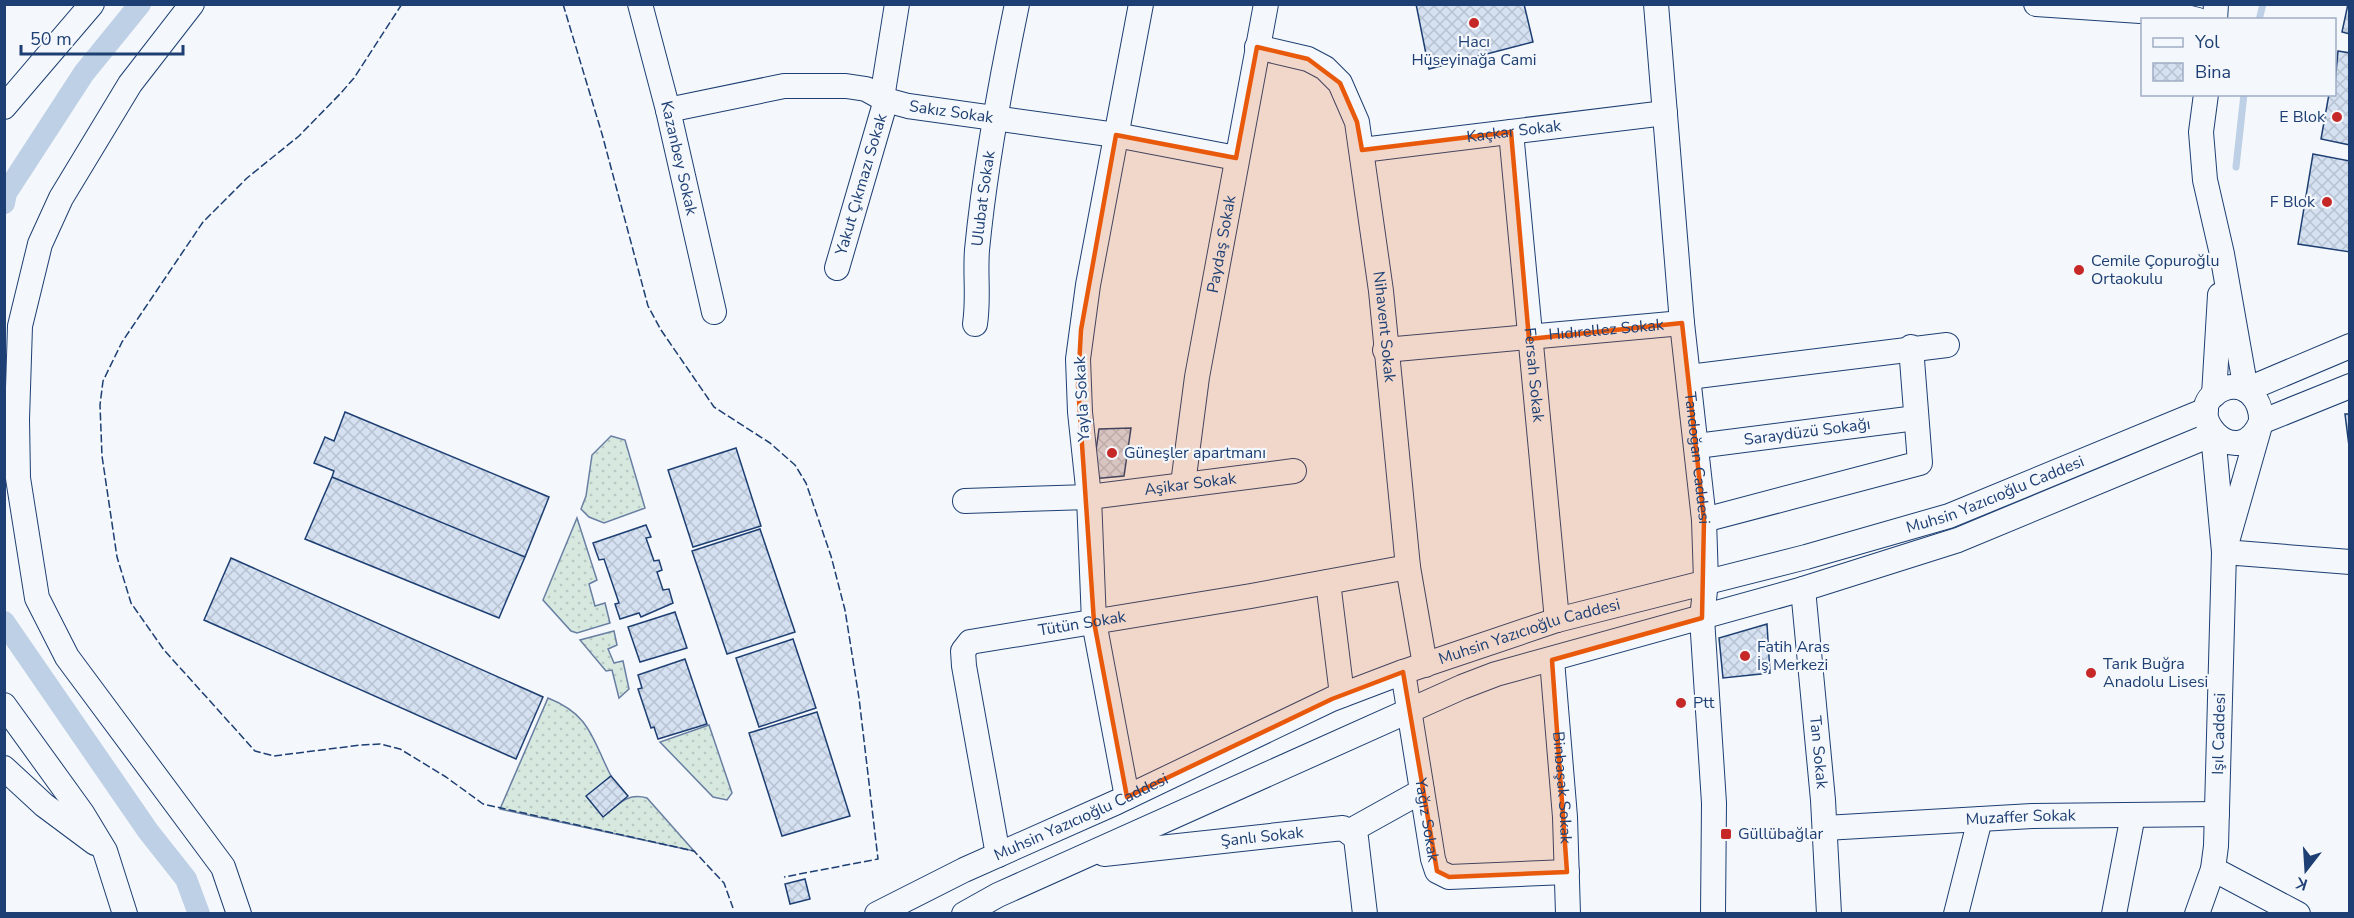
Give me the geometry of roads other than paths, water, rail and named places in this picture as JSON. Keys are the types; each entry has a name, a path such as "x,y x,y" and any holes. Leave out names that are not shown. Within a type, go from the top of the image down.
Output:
{"street":[{"path":"4,107 92,4"},
{"path":"192,4 130,84 61,198 40,244 21,326 16,419 18,478 38,598 67,657 223,867 239,914"},
{"name":"Kazanbey Sokak","path":"640,4 668,110 714,312"},
{"name":"Yakut Çıkmazı Sokak","path":"837,268 884,99 897,4"},
{"name":"Ulubat Sokak","path":"975,324 979,291 977,253 993,117 1017,4"},
{"name":"Yayla Sokak","path":"1127,797 1094,622 1089,497 1080,412 1078,359 1088,285 1142,4"},
{"name":"Paydaş Sokak","path":"1183,484 1197,378 1266,4"},
{"name":"Tandoğan Caddesi","path":"1656,4 1683,323 1704,520 1706,581 1702,618 1714,803 1713,914"},
{"path":"2036,4 2170,13 2190,18"},
{"name":"Nihavent Sokak","path":"1257,47 1308,59 1325,68 1340,83 1351,105 1362,150 1382,291 1385,350 1408,567 1425,664"},
{"name":"Sakız Sokak","path":"668,110 784,86 846,86 866,89 884,99 927,109 1116,135 1236,158"},
{"path":"2206,96 2201,132 2205,180 2222,254 2246,390 2259,403 2261,422 2224,552"},
{"name":"Kaçkar Sokak","path":"1362,150 1665,112"},
{"name":"Fersah Sokak","path":"1510,132 1557,620"},
{"path":"2222,254 2208,427 2213,434 2220,439 2237,442 2252,436 2261,422 2349,386"},
{"name":"Hıdırellez Sokak","path":"1385,350 1529,339 1683,323"},
{"path":"1689,377 1911,347 1947,345"},
{"path":"2210,403 2229,387 2246,390 2349,346"},
{"path":"1704,520 1920,463 1911,347"},
{"name":"Muhsin Yazıcıoğlu Caddesi","path":"877,914 998,855 1127,797 1342,695 1402,672 1557,620 1806,557 1949,516 2210,403"},
{"name":"Saraydüzü Sokağı","path":"1697,446 1916,418"},
{"path":"2213,434 2224,552"},
{"name":"Muhsin Yazıcıoğlu Caddesi","path":"964,914 998,895 1408,710 1496,674 1803,590 1973,535 2213,434"},
{"name":"Aşikar Sokak","path":"965,501 1089,497 1294,471"},
{"path":"2224,552 2349,562"},
{"name":"Işıl Caddesi","path":"2197,914 2213,869 2217,814 2224,552"},
{"name":"Tütün Sokak","path":"998,855 963,651 970,642 1408,567"},
{"path":"1328,582 1342,695"},
{"name":"Tan Sokak","path":"1803,590 1825,828 1829,914"},
{"name":"Binbaşak Sokak","path":"1552,660 1565,817 1568,914"},
{"name":"Yağız Sokak","path":"1402,672 1433,859 1437,871 1449,877 1567,872"},
{"path":"4,705 82,813 105,851 125,914"},
{"path":"4,768 44,805 105,851"},
{"path":"1365,914 1356,838 1350,831 1422,791"},
{"name":"Muzaffer Sokak","path":"1825,828 1980,819 2217,814"},
{"path":"2114,914 2133,815"},
{"path":"1956,914 1980,819"},
{"name":"Şanlı Sokak","path":"1087,856 1343,828 1350,831"},
{"path":"2213,869 2298,914"}],"waterway":[{"path":"4,203 6,193 84,73 140,4"},
{"path":"2260,18 2263,4"},
{"path":"2236,167 2244,96"},
{"path":"4,622 148,831 186,879 199,914"}],"place":[{"name":"Hacı Hüseyinağa Cami","path":"1474,23"},
{"name":"E Blok","path":"2337,117"},
{"name":"F Blok","path":"2327,202"},
{"name":"Cemile Çopuroğlu Ortaokulu","path":"2079,270"},
{"name":"Güneşler apartmanı","path":"1112,453"},
{"name":"Fatih Aras İş Merkezi","path":"1745,656"},
{"name":"Tarık Buğra Anadolu Lisesi","path":"2091,673"},
{"name":"Ptt","path":"1681,703"},
{"name":"Güllübağlar","path":"1726,834"}]}
